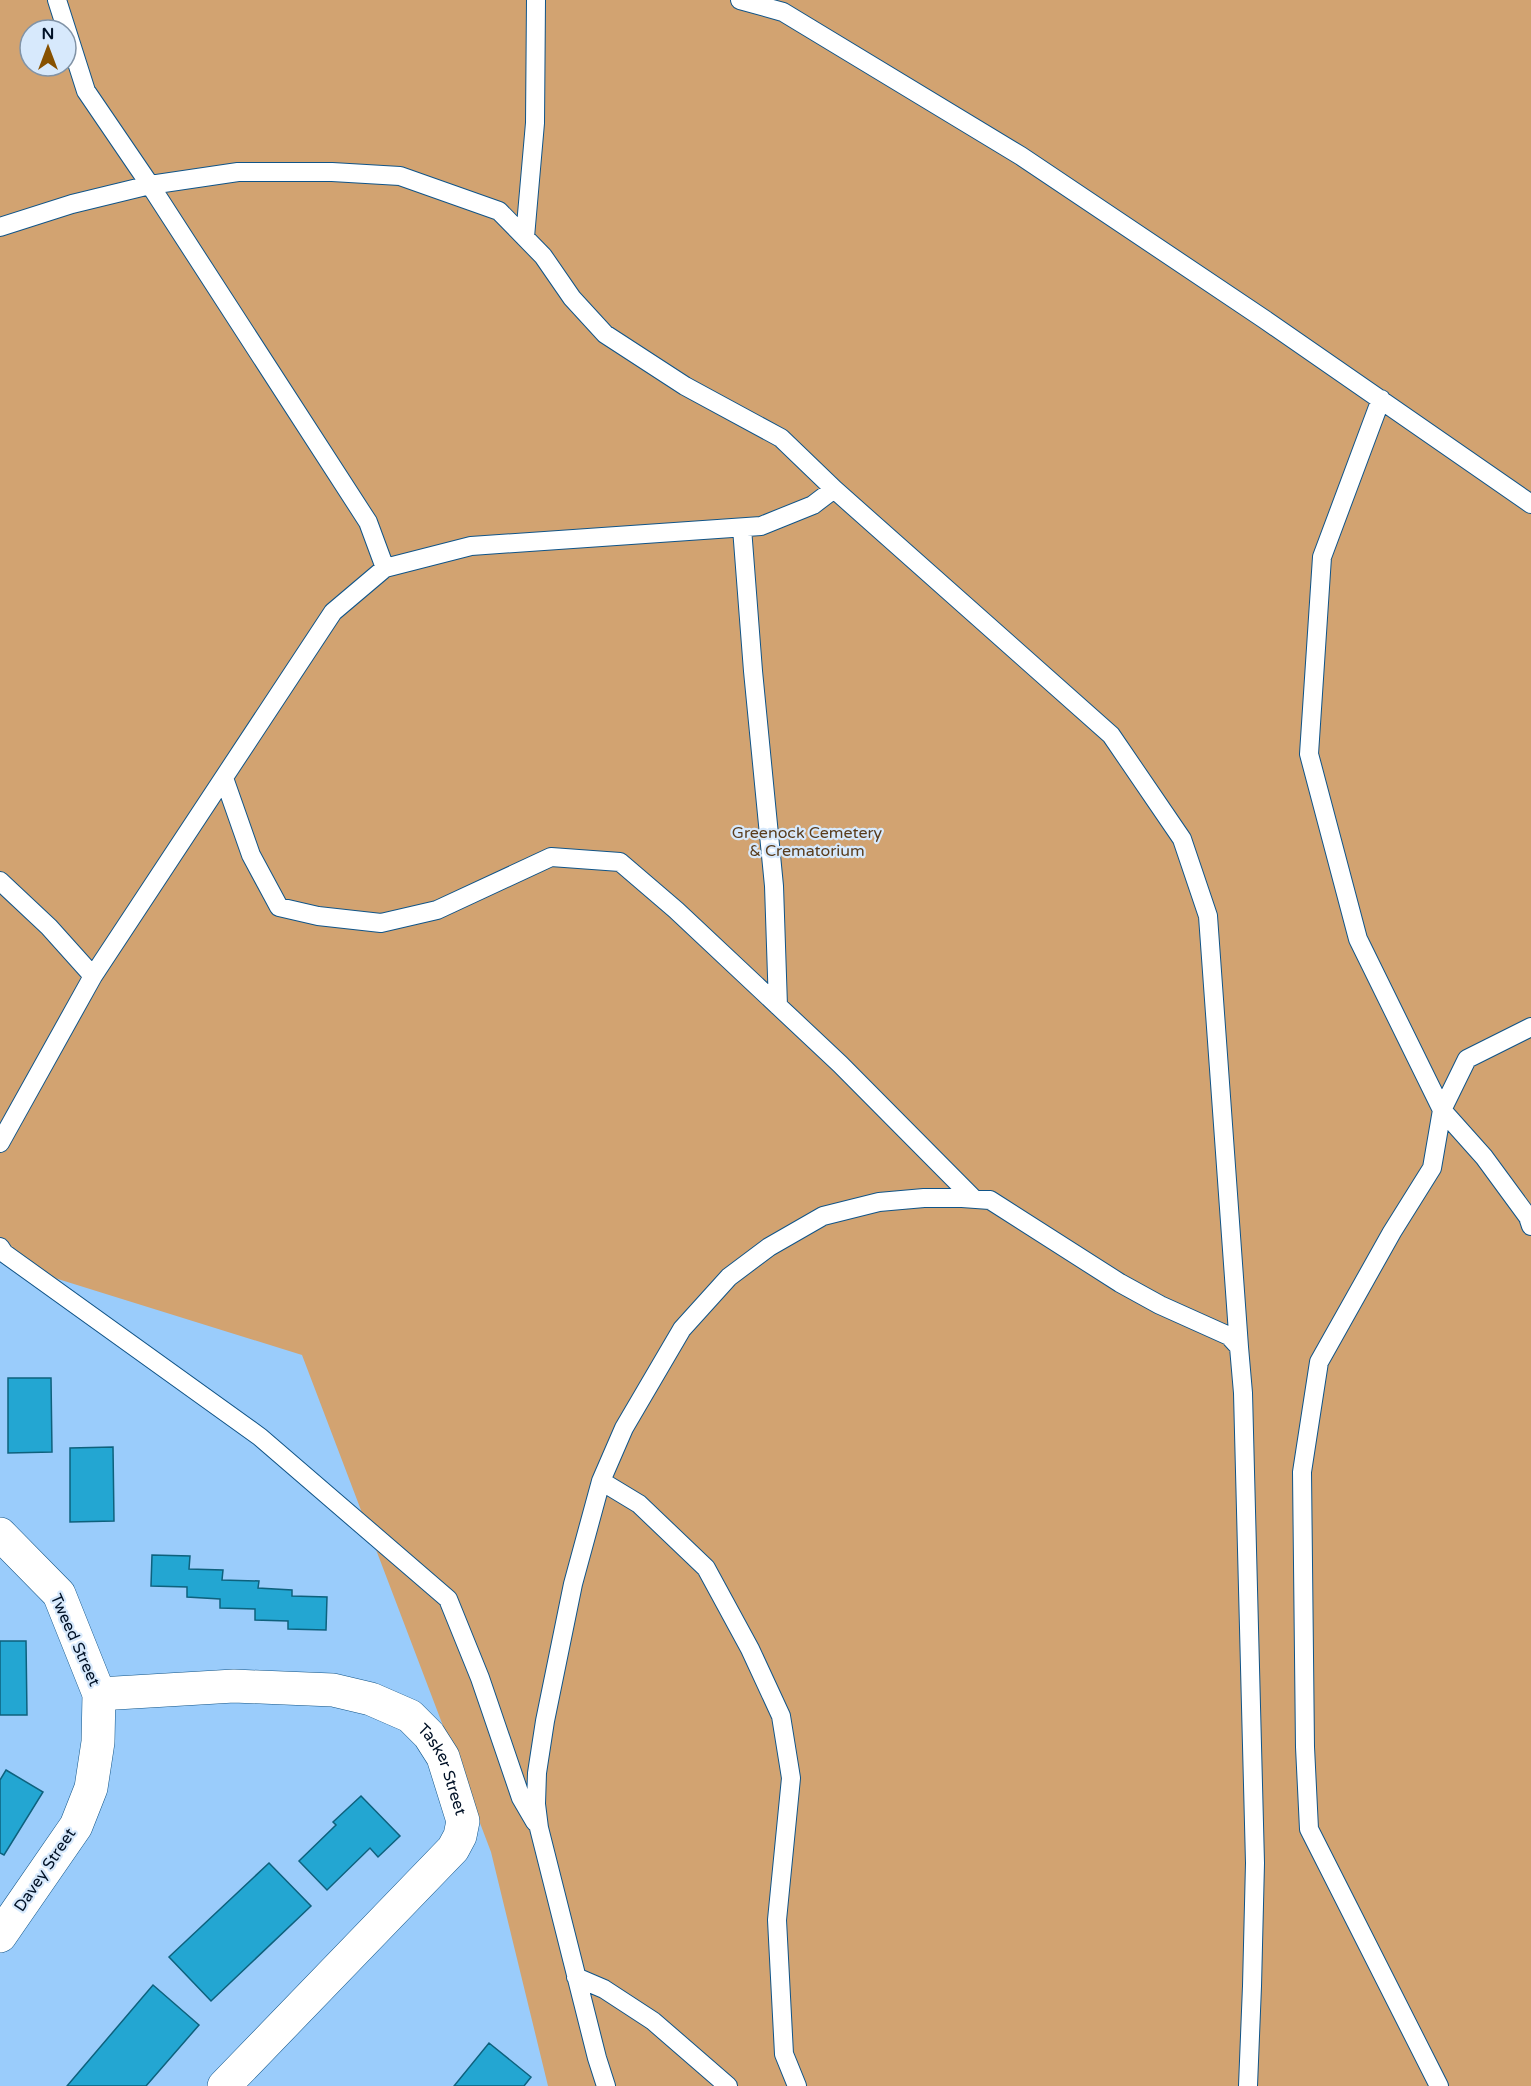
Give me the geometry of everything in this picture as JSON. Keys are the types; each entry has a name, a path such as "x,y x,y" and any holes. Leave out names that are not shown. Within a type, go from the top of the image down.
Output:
{"street":[{"name":"Tweed Street","path":"0,1534 59,1594 99,1694"},
{"name":"Tasker Street","path":"99,1694 234,1686 333,1690 371,1699 410,1716 429,1735 443,1757 463,1821 460,1836 453,1849 224,2086"},
{"name":"Davey Street","path":"0,1936 76,1826 91,1788 98,1742 99,1694"}],"lane":[{"path":"57,0 86,92 150,185 368,522 385,568"},
{"path":"525,237 535,123 536,0"},
{"path":"740,0 783,12 1021,156 1381,399 1531,504"},
{"path":"0,227 72,204 150,185 238,172 332,172 400,176 499,211 543,256 572,298 605,334 685,386 781,438 834,489 1111,735 1182,839 1208,916 1243,1393 1254,1863 1248,2086"},
{"path":"1381,399 1322,557 1309,754 1358,939 1442,1110 1484,1157 1528,1217 1531,1226"},
{"path":"0,1143 93,976 333,612 385,568 471,546 761,526 813,505 834,489"},
{"path":"742,528 774,886 778,1006"},
{"path":"224,778 251,855 279,908 318,916 381,923 437,910 551,857 620,862 676,910 840,1064 974,1199"},
{"path":"0,881 49,927 93,976"},
{"path":"1439,2086 1308,1829 1302,1472 1318,1362 1392,1232 1432,1168 1442,1110 1467,1059 1531,1027"},
{"path":"606,2086 539,1828 536,1804 537,1773 545,1721 573,1584 601,1480 624,1428 682,1329 729,1277 769,1247 823,1216 879,1202 924,1198 974,1199 990,1200 1120,1283 1160,1305 1229,1336 1239,1347"},
{"path":"0,1246 4,1253 260,1437 448,1599 480,1678 521,1798 539,1828"},
{"path":"601,1480 639,1504 706,1568 750,1649 781,1716 791,1778 777,1920 784,2054 797,2086"},
{"path":"576,1977 604,1989 653,2021 728,2086"}],"green space":[{"name":"Greenock Cemetery & Crematorium","path":"0,0 1531,0 1531,2086 548,2086 491,1852 302,1355 0,1261"}],"building":[{"path":"8,1378 51,1378 52,1452 8,1453"},
{"path":"113,1447 114,1521 70,1522 70,1448"},
{"path":"152,1555 190,1556 189,1569 223,1570 222,1580 259,1581 258,1588 292,1590 292,1596 327,1597 326,1630 288,1629 288,1621 255,1620 255,1609 220,1608 220,1599 187,1597 187,1587 151,1586"},
{"path":"0,1641 26,1641 27,1715 0,1715"},
{"path":"6,1770 43,1792 4,1855 0,1853 0,1780"},
{"path":"361,1796 400,1836 378,1857 370,1848 327,1890 299,1861 336,1825 333,1822"},
{"path":"269,1863 311,1906 211,2001 169,1957"},
{"path":"153,1985 199,2025 146,2086 67,2086"},
{"path":"489,2043 531,2077 524,2086 454,2086"}]}
